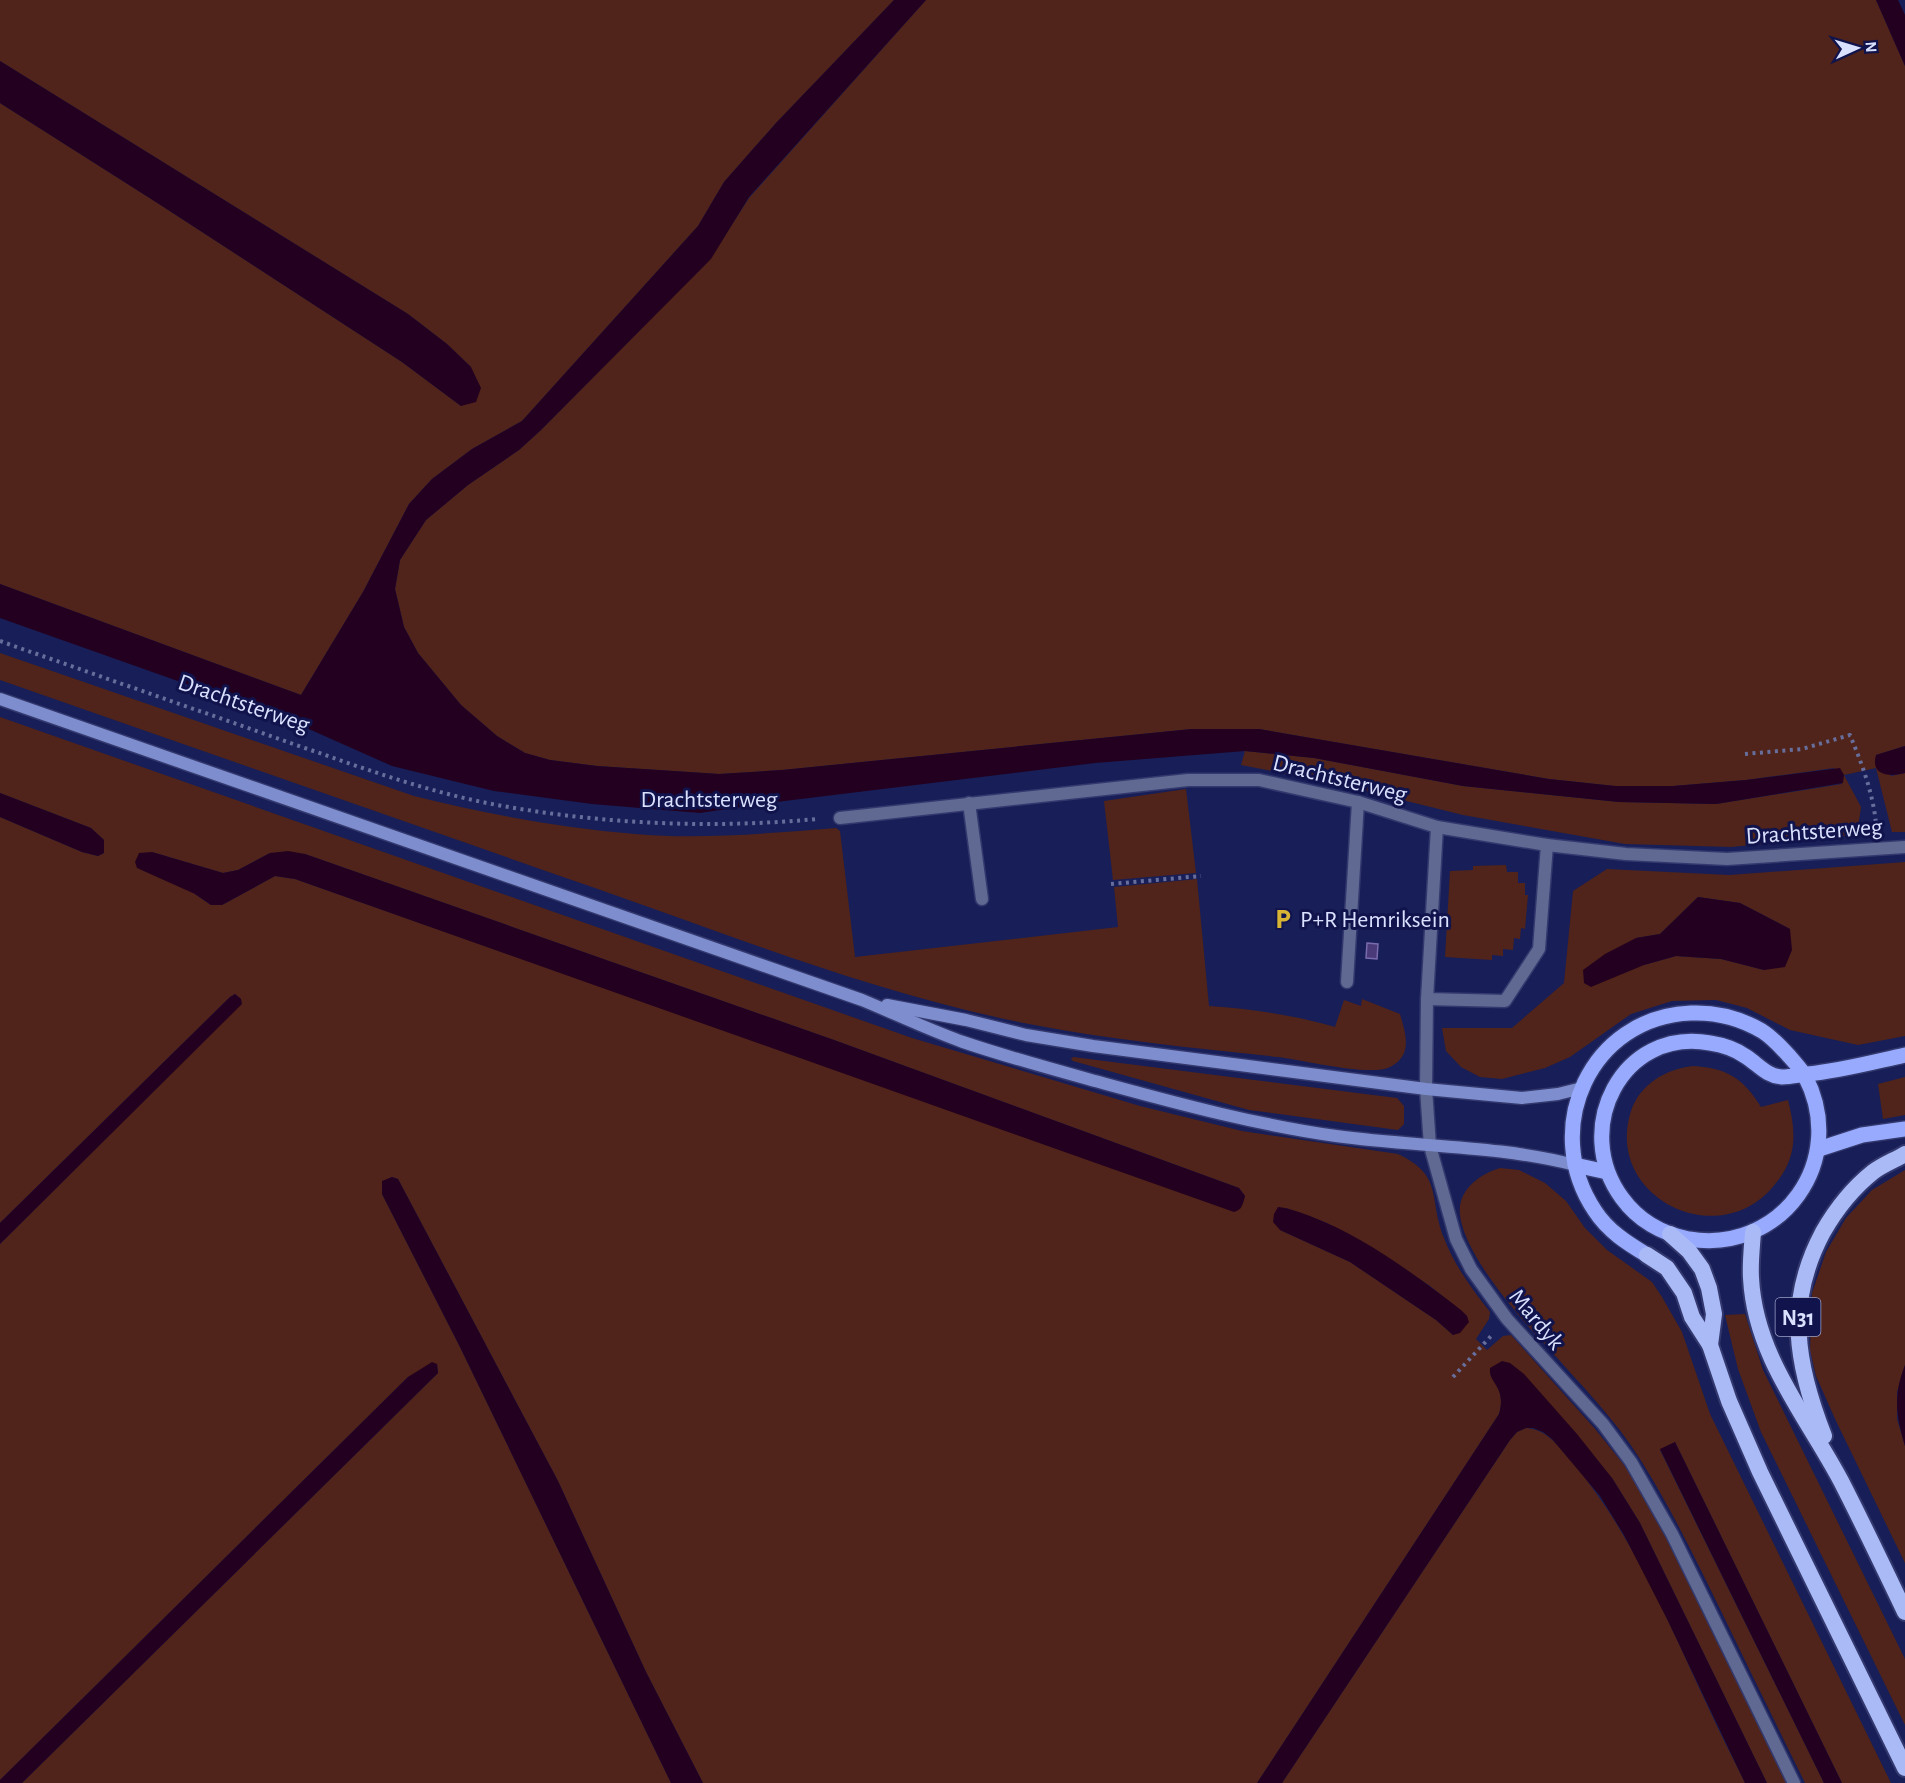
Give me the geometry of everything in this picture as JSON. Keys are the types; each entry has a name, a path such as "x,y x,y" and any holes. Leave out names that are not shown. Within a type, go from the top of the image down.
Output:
{"highway":[{"name":"N31","path":"1840,1479 1810,1401 1800,1350 1798,1322 1800,1295 1814,1249 1836,1210 1873,1172 1905,1154"},
{"name":"N31","path":"1753,1232 1750,1278 1758,1322 1768,1350 1780,1379 1840,1479 1905,1612"},
{"path":"1670,1234 1689,1251 1702,1269 1709,1288 1714,1314 1710,1345"},
{"path":"1647,1255 1666,1268 1677,1281 1690,1307 1692,1317 1710,1345 1728,1401 1760,1472 1905,1768"}],"main road":[{"path":"0,699 862,1000 962,1042 1068,1074 1199,1110 1336,1136 1526,1153 1606,1172"},
{"path":"862,1000 966,1020 1026,1035 1093,1046 1426,1089 1522,1098 1558,1095 1582,1088"},
{"path":"1647,1255 1610,1230 1594,1211 1582,1188 1571,1141 1573,1119 1582,1088 1599,1059 1620,1038 1643,1024 1665,1016 1709,1012 1733,1017 1764,1032 1778,1044 1804,1074 1817,1111 1819,1149 1810,1177 1790,1207 1770,1222 1753,1232 1720,1241 1705,1241 1670,1234 1652,1226 1637,1215 1614,1188 1606,1172 1600,1129 1604,1110 1610,1095 1631,1066 1657,1048 1674,1042 1710,1042 1730,1047 1768,1075 1783,1077 1804,1074 1905,1055"},
{"path":"1819,1149 1862,1135 1905,1130"}],"street":[{"name":"Drachtsterweg","path":"840,818 1188,780 1259,780 1358,802 1437,827 1547,845 1626,854 1727,859 1905,847"},
{"path":"1347,982 1358,802"},
{"path":"969,803 982,899"},
{"name":"Mardyk","path":"1437,827 1427,999 1426,1089 1430,1146 1456,1239 1471,1269 1507,1319 1603,1424 1630,1462 1672,1534 1794,1783"},
{"path":"1427,999 1505,1001 1539,949 1547,845"}],"path":[{"name":"Drachtsterweg","path":"0,641 378,773 490,804 592,819 640,823 766,824 840,818"},
{"path":"1744,754 1802,749 1850,735 1864,769 1875,810 1878,849"},
{"path":"1111,884 1201,876"},
{"path":"1453,1377 1482,1347"}],"shaded area":[{"path":"0,0 894,0 776,123 724,182 698,226 522,421 472,449 432,479 409,504 363,592 301,695 0,584 0,103 402,362 461,406 471,367 447,344 408,314 0,61"},
{"path":"894,0 926,0 749,197 711,259 541,430 519,450 468,485 426,520 400,560 395,589 404,627 418,653 461,705 497,736 525,753 550,760 597,766 719,774 782,770 1192,729 1259,729 1549,779 1615,786 1673,786 1746,780 1840,768 1844,775 1843,783 1716,804 1619,802 1463,786 1314,758 1245,751 1095,763 700,813 592,804 494,791 392,766 293,722 0,618 0,584 301,695 363,592 409,504 432,479 472,449 522,421 698,226 724,182 776,123"},
{"path":"926,0 1876,0 1905,66 1905,746 1876,755 1891,776 1905,773 1905,832 1892,832 1876,768 1844,775 1861,807 1857,835 1731,847 1625,844 1463,815 1338,784 1241,765 1245,751 1314,758 1463,786 1619,802 1716,804 1842,784 1834,768 1746,780 1673,786 1615,786 1549,779 1259,729 1192,729 782,770 719,774 597,766 550,760 525,753 497,736 461,705 418,653 404,627 395,589 400,560 426,520 468,485 519,450 541,430 710,259 749,198"},
{"path":"1876,0 1898,0 1905,15 1905,66"},
{"path":"0,61 408,314 447,344 471,367 481,388 476,402 461,406 402,362 0,103"},
{"path":"0,653 414,796 468,809 579,828 660,836 736,835 836,828 840,831 855,957 1118,927 1114,887 1197,879 1209,1006 1273,1013 1335,1027 1344,1000 1361,1006 1362,999 1400,1014 1406,1037 1405,1050 1402,1057 1390,1067 1380,1070 1352,1069 1278,1057 1060,1030 918,998 810,964 0,680"},
{"path":"0,717 912,1038 1140,1106 1242,1131 1398,1154 1413,1162 1429,1179 1439,1224 1453,1258 1490,1312 1489,1319 1476,1339 1487,1350 1503,1336 1511,1335 1596,1430 1624,1465 1647,1500 1700,1603 1787,1783 1767,1783 1640,1523 1612,1478 1490,1374 1500,1393 1499,1414 1257,1783 703,1783 646,1672 558,1481 398,1179 392,1177 382,1182 382,1194 460,1347 671,1783 22,1783 438,1373 437,1364 408,1377 0,1780 0,1244 241,1004 241,999 235,994 230,997 0,1223 0,817 82,852 98,856 104,853 104,840 91,828 0,793","holes":["152,852 223,873 238,870 270,853 305,854 834,1040 1239,1188 1245,1196 593,984 295,879 275,876 222,905 211,905 195,894","1286,1208 1327,1223 1374,1249 1430,1286 1467,1316 1453,1335 1436,1320 1350,1262 1280,1230"]},
{"path":"1905,746 1905,773 1888,775 1879,771 1875,762 1876,755"},
{"path":"1186,789 1196,873 1113,880 1104,801"},
{"path":"0,793 91,828 104,840 104,853 98,856 82,852 0,817"},
{"path":"288,851 305,854 834,1040 1239,1188 1245,1196 1243,1204 1239,1210 1234,1212 295,879 275,876 222,905 211,905 195,894 137,868 135,862 139,853 152,852 223,873 238,870 270,853"},
{"path":"1905,862 1905,1036 1858,1045 1790,1030 1747,1008 1716,1000 1672,1001 1631,1014 1570,1057 1545,1068 1502,1079 1480,1077 1461,1067 1446,1051 1442,1028 1512,1028 1564,983 1573,891 1607,869 1729,875","holes":["1698,897 1740,903 1790,929 1764,970 1721,959 1676,956 1644,965 1636,938 1660,934"]},
{"path":"1506,865 1507,872 1518,872 1518,883 1525,883 1525,895 1528,895 1525,929 1521,928 1520,939 1514,938 1513,950 1503,949 1503,956 1492,955 1492,960 1445,957 1450,871 1473,870 1473,866"},
{"path":"1698,897 1740,903 1790,929 1792,950 1785,967 1764,970 1721,959 1676,956 1644,965 1591,987 1584,983 1583,970 1605,954 1636,938 1660,934"},
{"path":"235,994 241,999 242,1004 0,1244 0,1223"},
{"path":"1073,1057 1397,1098 1404,1106 1404,1124 1398,1130 1249,1110 1073,1061 1071,1059"},
{"path":"1693,1066 1715,1069 1733,1076 1748,1089 1761,1107 1788,1100 1791,1113 1793,1147 1780,1178 1771,1189 1748,1207 1721,1215 1695,1214 1670,1205 1648,1189 1633,1167 1627,1141 1631,1111 1635,1101 1647,1086 1673,1070"},
{"path":"1905,1077 1905,1115 1883,1119 1878,1084"},
{"path":"1500,1168 1519,1170 1545,1183 1566,1201 1585,1228 1607,1250 1652,1282 1662,1297 1682,1332 1710,1414 1891,1783 1842,1783 1675,1442 1660,1450 1824,1783 1805,1783 1693,1553 1640,1459 1609,1416 1496,1287 1472,1250 1460,1215 1462,1198 1471,1184 1485,1174"},
{"path":"1905,1170 1905,1365 1897,1392 1897,1419 1905,1446 1905,1563 1836,1421 1816,1376 1810,1350 1812,1293 1826,1252 1846,1218 1872,1190"},
{"path":"392,1177 398,1179 558,1481 646,1672 703,1783 671,1783 460,1347 382,1194 382,1181"},
{"path":"1278,1207 1310,1216 1370,1245 1461,1310 1469,1322 1460,1333 1453,1335 1436,1320 1350,1262 1280,1230 1273,1222"},
{"path":"1745,1314 1763,1370 1905,1659 1905,1725 1761,1432 1738,1369 1725,1315"},
{"path":"1502,1361 1510,1363 1524,1374 1612,1478 1640,1523 1767,1783 1745,1783 1668,1621 1624,1535 1600,1496 1552,1439 1543,1432 1526,1428 1517,1432 1510,1440 1282,1783 1257,1783 1499,1414 1501,1397 1490,1368"},
{"path":"432,1362 437,1364 438,1373 22,1783 0,1783 0,1780 408,1377"},
{"path":"1905,1365 1905,1446 1897,1396"},
{"path":"1526,1428 1546,1435 1557,1445 1594,1490 1614,1519 1664,1612 1745,1783 1282,1783 1510,1440 1517,1432"},
{"path":"1675,1442 1842,1783 1824,1783 1660,1449"}],"building":[{"path":"1367,943 1378,944 1377,959 1366,958"}],"place":[{"name":"P+R Hemriksein","path":"1283,919"}]}
